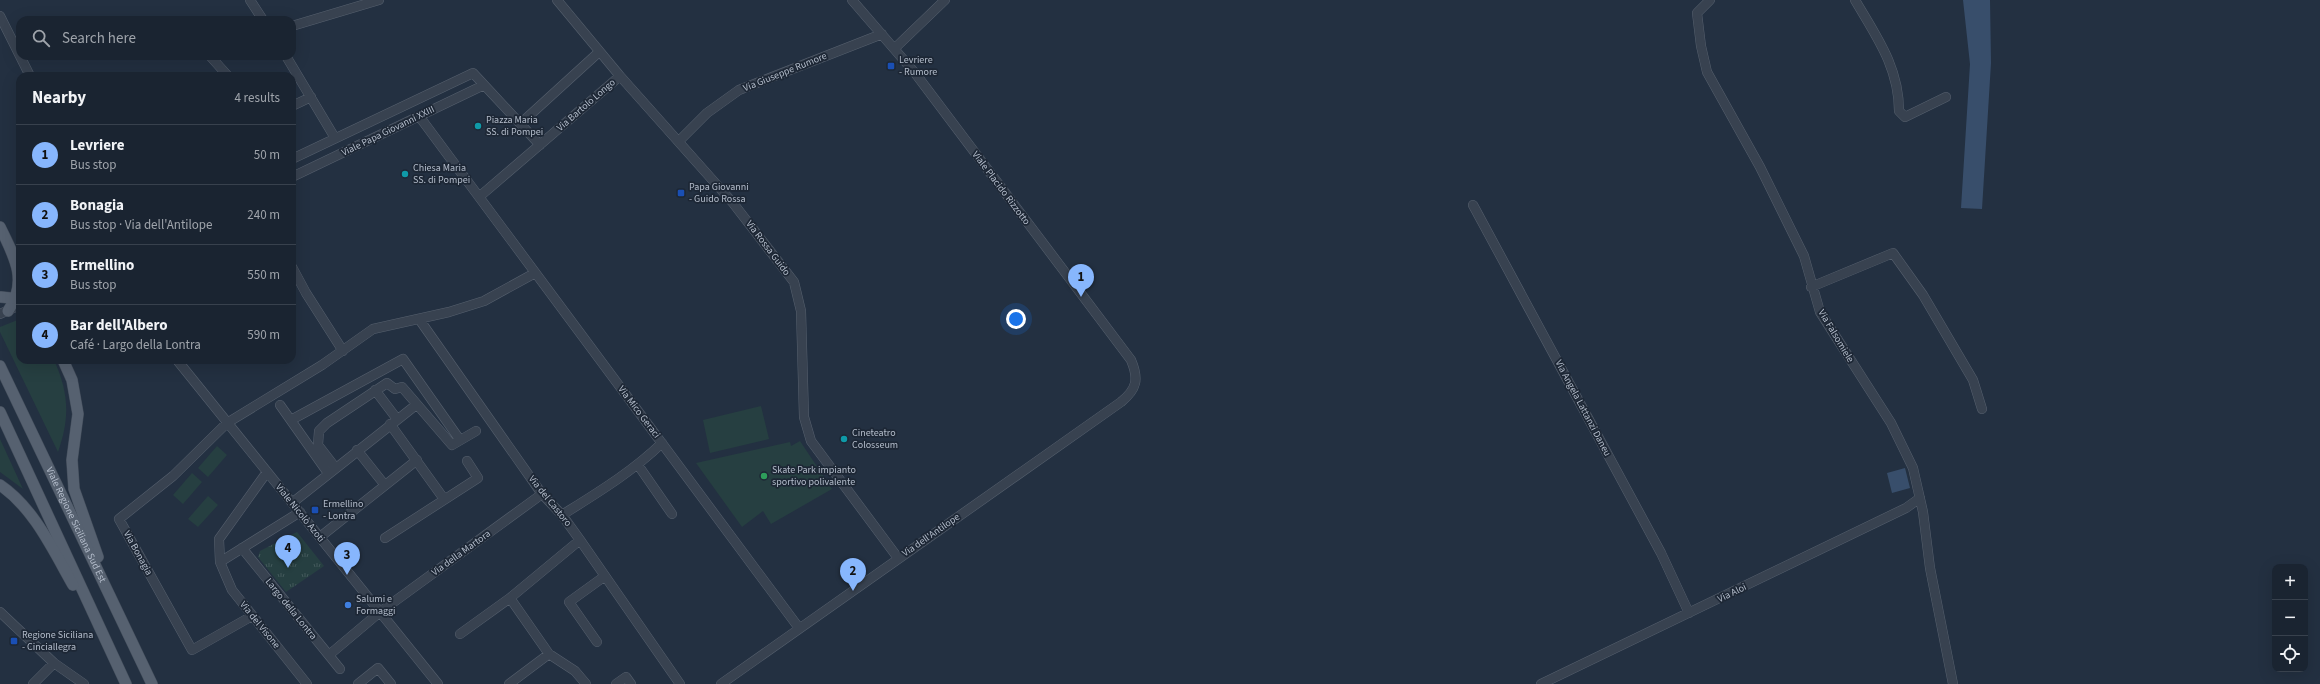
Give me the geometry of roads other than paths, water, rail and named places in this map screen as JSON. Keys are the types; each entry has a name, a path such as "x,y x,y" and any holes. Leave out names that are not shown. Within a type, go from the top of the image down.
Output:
{"main road":[{"path":"0,227 16,258"},
{"path":"0,297 16,296"},
{"path":"4,313 16,299"},
{"path":"65,364 72,380 78,414 72,460 74,488 118,612"},
{"name":"Viale Regione Siciliana Sud Est","path":"0,366 152,684"},
{"name":"Viale Regione Siciliana Sud Est","path":"0,412 126,684"},
{"path":"0,485 17,496 45,537 106,641"}],"street":[{"path":"250,0 260,16"},
{"path":"296,25 379,0"},
{"name":"Via Rossa Guido","path":"557,0 599,52 733,203 794,282 801,311 804,417 811,441 898,558"},
{"name":"Viale Placido Rizzotto","path":"852,0 895,48 1131,360 1134,369 1135,383"},
{"path":"895,48 945,0"},
{"name":"Via Falsomiele","path":"1710,0 1697,13 1701,46 1707,72 1760,167 1804,256 1811,287 1820,312 1894,430 1913,468 1920,498 1930,568 1953,684"},
{"path":"1854,0 1886,55 1896,78 1899,111 1905,117 1946,97"},
{"path":"0,16 16,48"},
{"name":"Via Giuseppe Rumore","path":"679,141 707,113 739,90 882,34"},
{"path":"520,124 599,52"},
{"path":"22,60 28,72"},
{"path":"214,60 224,72"},
{"path":"288,60 296,72"},
{"path":"296,72 335,138"},
{"name":"Viale Papa Giovanni XXIII","path":"296,157 473,73 484,85 296,175"},
{"name":"Via Bartolo Longo","path":"479,197 620,76"},
{"path":"484,85 540,145"},
{"path":"296,104 311,97"},
{"name":"Via Mico Geraci","path":"419,116 799,628"},
{"name":"Via Angela Lattanzi Daneu","path":"1473,205 1657,546 1689,613"},
{"path":"1811,287 1893,253 1923,295 1973,380 1982,409"},
{"path":"227,423 343,351 373,329 419,319 484,301 535,272"},
{"path":"296,274 343,351"},
{"name":"Via del Castoro","path":"419,319 542,494 562,515 580,540 680,684"},
{"path":"291,420 403,359 460,440"},
{"name":"Viale Nicolò Azoti","path":"180,364 438,684"},
{"path":"380,372 387,383 394,390 416,378"},
{"path":"332,470 318,445 319,431 327,423 387,383"},
{"name":"Via dell'Antilope","path":"721,684 1121,402 1131,394 1135,383"},
{"path":"402,387 452,445 476,431"},
{"path":"375,390 417,460 444,499"},
{"path":"280,405 332,470"},
{"path":"292,503 357,450 416,405"},
{"name":"Via Bonagia","path":"227,423 173,476 119,519 192,650 252,616"},
{"path":"562,515 610,486 638,465 662,443"},
{"path":"357,450 384,484"},
{"path":"320,537 384,484 417,460"},
{"path":"385,538 478,478 467,460"},
{"path":"638,465 672,514"},
{"name":"Via del Visone","path":"267,472 219,539 220,562 232,590 307,684"},
{"name":"Via della Martora","path":"329,655 380,612 542,494"},
{"name":"Via Aloi","path":"1541,684 1906,508 1920,498"},
{"path":"220,562 300,512"},
{"path":"460,634 510,598 580,540"},
{"name":"Largo della Lontra","path":"242,548 340,669"},
{"path":"597,642 569,602 605,576"},
{"path":"510,598 549,654 575,671 586,684"},
{"path":"0,612 54,663 84,684"},
{"path":"509,684 549,654"},
{"path":"33,684 54,663"},
{"path":"358,684 378,668 391,684"},
{"path":"616,684 626,677 631,684"}],"water":[{"path":"1963,0 1990,0 1991,63 1982,209 1961,208 1970,64"},
{"path":"1905,468 1910,488 1892,493 1887,473"}],"place":[{"name":"Levriere - Rumore","path":"891,66"},
{"name":"Piazza Maria SS. di Pompei","path":"478,126"},
{"name":"Chiesa Maria SS. di Pompei","path":"405,174"},
{"name":"Papa Giovanni - Guido Rossa","path":"681,193"},
{"name":"Levriere","path":"1081,297"},
{"name":"Cineteatro Colosseum","path":"844,439"},
{"name":"Skate Park impianto sportivo polivalente","path":"764,476"},
{"name":"Ermellino - Lontra","path":"315,510"},
{"name":"Bar dell'Albero","path":"288,568"},
{"name":"Ermellino","path":"347,575"},
{"name":"Bonagia","path":"853,591"},
{"name":"Salumi e Formaggi","path":"348,605"},
{"name":"Regione Siciliana - Cinciallegra","path":"14,641"}]}
